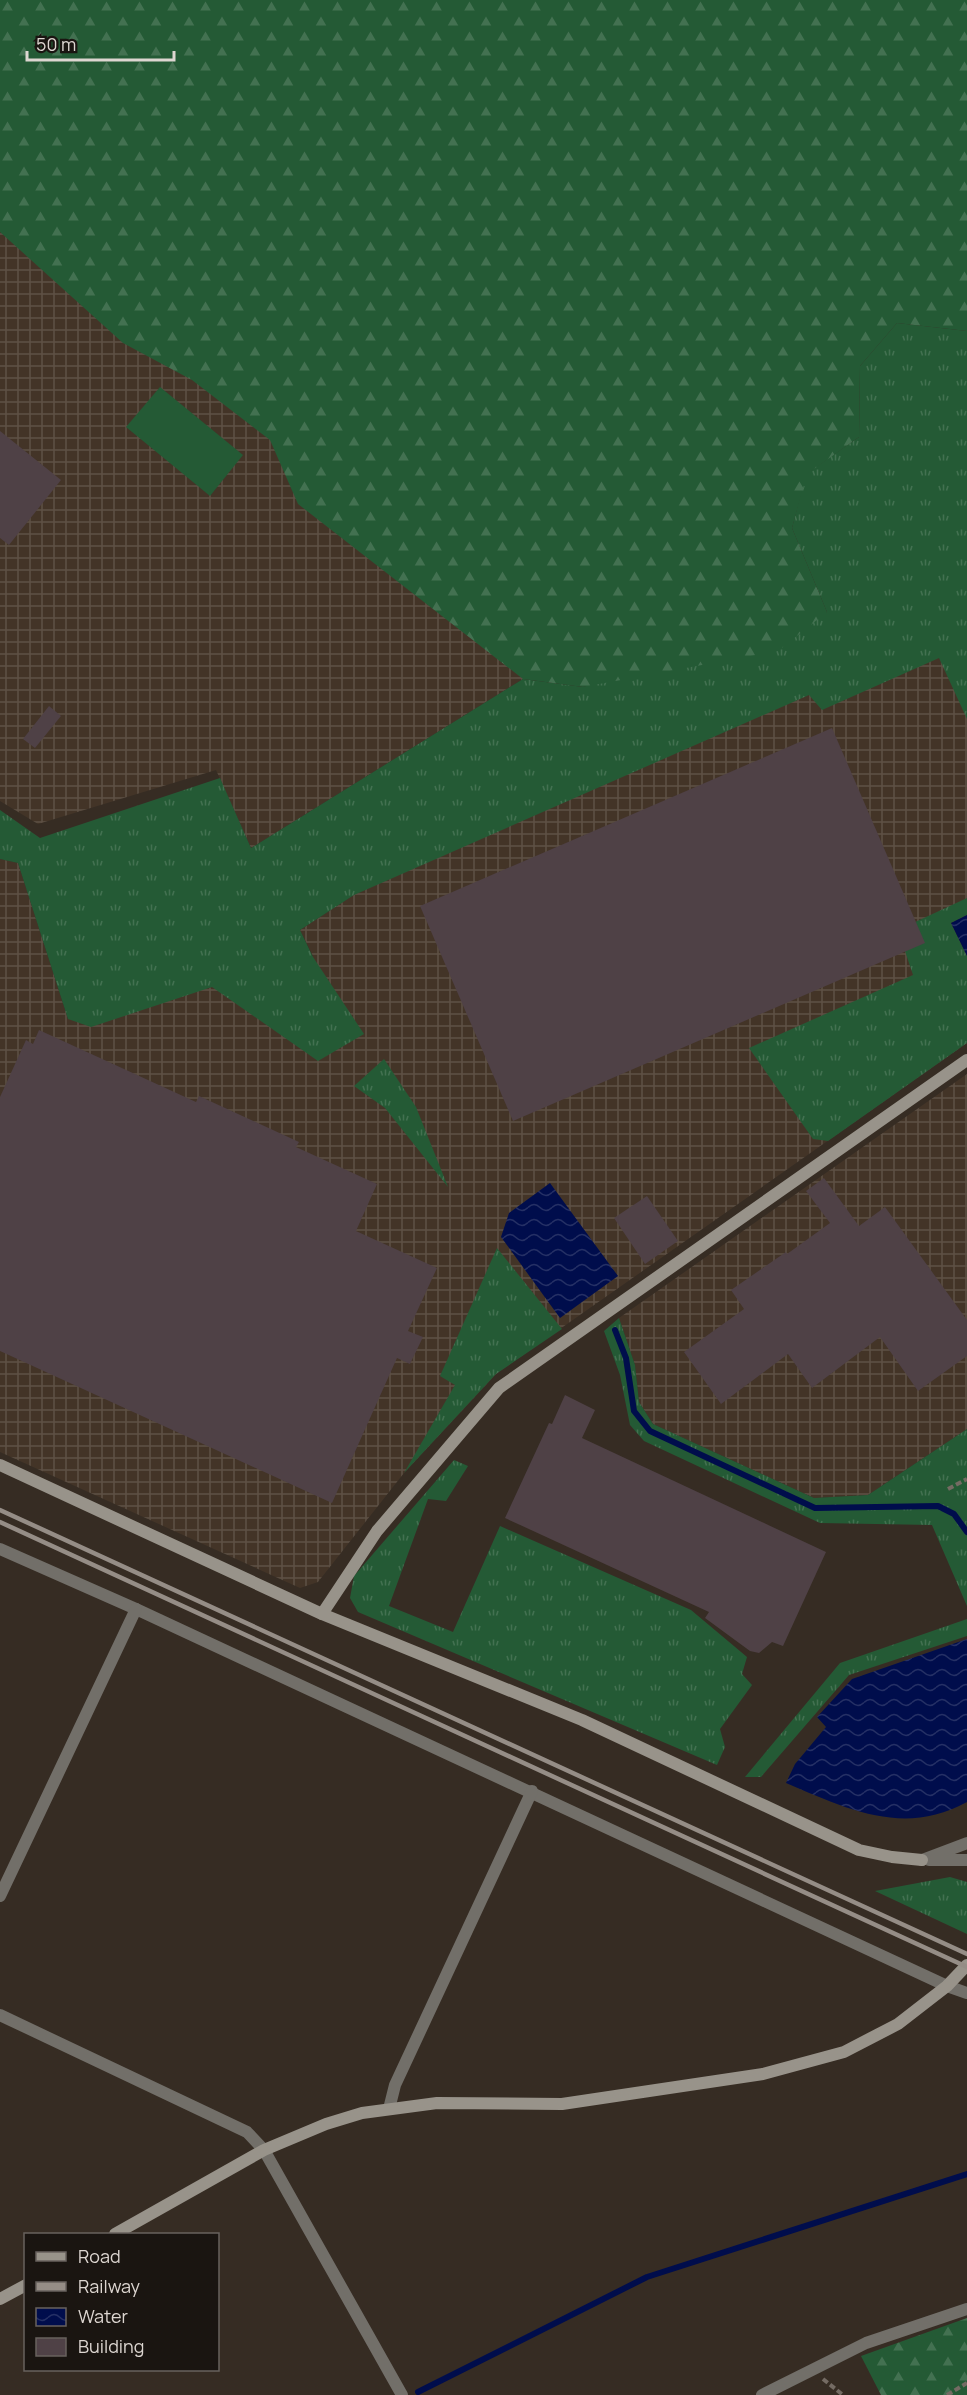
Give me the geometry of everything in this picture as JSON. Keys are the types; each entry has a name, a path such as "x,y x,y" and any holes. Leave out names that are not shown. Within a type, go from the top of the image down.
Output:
{"street":[{"path":"322,1614 376,1531 499,1388 967,1060"},
{"path":"0,1465 322,1614 582,1720 859,1850 922,1860 967,1860"},
{"path":"0,1549 136,1609 532,1791 947,1986 967,1993"},
{"path":"0,1896 136,1609"},
{"path":"389,2109 394,2085 532,1791"},
{"path":"922,1860 967,1843"},
{"path":"119,2233 264,2150 326,2124 362,2113 437,2103 562,2104 763,2074 844,2052 898,2024 947,1986 967,1965"},
{"path":"0,2014 247,2132 264,2150 402,2395"},
{"path":"0,2299 24,2286"},
{"path":"762,2395 866,2343 967,2309"}],"path":[{"path":"948,1489 967,1479"},
{"path":"818,2368 824,2382 843,2395"},
{"path":"946,2395 967,2383"}],"shaded area":[{"path":"0,213 545,658 523,679 251,848 216,770 38,824 0,801"},
{"path":"967,625 967,915 951,923 967,956 967,1043 496,1374 404,1473 318,1582 300,1588 0,1452 0,859 18,863 68,1019 212,987 313,956 300,930 614,725"},
{"path":"967,1074 967,1429 868,1495 814,1498 653,1424 639,1402 635,1365 619,1318"}],"green space":[{"path":"0,0 967,0 967,331 897,323 860,366 859,437 807,474 792,528 827,612 778,651 583,687 523,679 298,504 270,440 192,380 123,343 0,232"},
{"path":"897,323 967,331 967,719 939,658 822,710 809,695 354,895 300,930 313,957 364,1034 318,1061 212,987 91,1027 68,1019 18,863 0,859 0,810 40,838 220,778 251,848 523,679 583,687 827,612 792,528 806,474 859,437 860,366"},
{"path":"160,387 243,455 210,496 126,427"},
{"path":"967,898 967,915 951,923 967,956 967,1043 828,1141 813,1139 749,1048 913,975 898,930"},
{"path":"384,1059 416,1107 448,1187 385,1108 354,1086"},
{"path":"497,1248 562,1329 496,1374 404,1473 455,1385 440,1376"},
{"path":"619,1318 635,1365 639,1402 653,1424 814,1498 868,1495 967,1429 967,1606 932,1525 820,1523 644,1441 630,1425 620,1375 604,1331"},
{"path":"454,1460 468,1466 446,1501 428,1499 389,1606 453,1632 500,1526 691,1610 747,1657 742,1674 752,1685 720,1729 725,1747 717,1765 358,1612 350,1598 354,1576"},
{"path":"967,1619 967,1636 849,1675 761,1777 745,1777 840,1663"},
{"path":"950,1877 967,1882 967,1934 875,1891"},
{"path":"967,2318 967,2395 881,2395 861,2356"}],"water":[{"path":"967,915 967,956 951,923"},
{"path":"550,1183 618,1276 560,1318 501,1237 509,1213"},
{"path":"967,1639 967,1802 944,1812 921,1817 898,1818 853,1810 786,1783 795,1764 826,1727 817,1717 852,1679"}],"building":[{"path":"0,431 61,480 9,545 0,538"},
{"path":"49,706 61,716 35,748 23,739"},
{"path":"832,728 925,943 513,1121 420,906"},
{"path":"39,1030 196,1102 199,1096 299,1142 296,1147 377,1184 356,1231 437,1268 408,1331 423,1337 410,1364 397,1358 332,1503 0,1351 0,1097 26,1040 33,1044"},
{"path":"824,1178 859,1226 885,1207 967,1320 967,1356 918,1391 880,1337 812,1388 788,1354 721,1404 684,1352 744,1309 731,1290 830,1223 806,1191"},
{"path":"647,1196 678,1241 645,1264 614,1218"},
{"path":"565,1395 595,1410 582,1438 826,1552 783,1646 772,1642 759,1653 750,1651 705,1618 709,1612 505,1518 549,1423 552,1424"}],"waterway":[{"path":"615,1330 626,1358 634,1411 650,1431 815,1508 938,1506 954,1514 967,1532"},
{"path":"418,2392 647,2277 967,2174"}],"railway":[{"path":"0,1510 967,1954"},
{"path":"0,1522 967,1967"}]}
